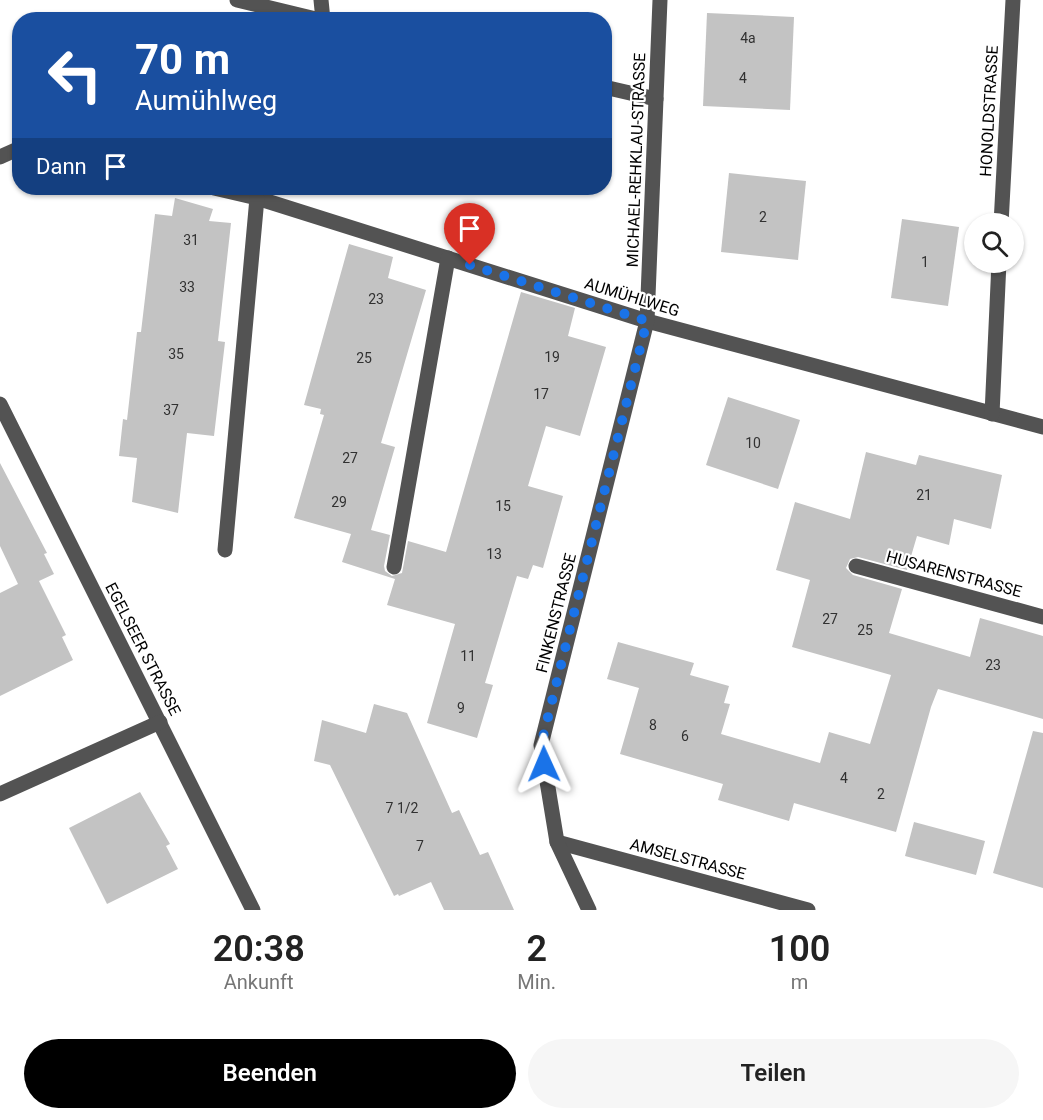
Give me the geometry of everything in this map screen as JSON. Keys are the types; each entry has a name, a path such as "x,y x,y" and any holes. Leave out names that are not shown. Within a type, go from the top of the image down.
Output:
{"street":[{"path":"237,0 288,12"},
{"name":"MICHAEL-REHKLAU-STRASSE","path":"647,321 660,0"},
{"name":"HONOLDSTRASSE","path":"1002,213 1012,0"},
{"path":"612,89 656,99"},
{"name":"AUMÜHLWEG","path":"244,195 647,321 1043,428"},
{"path":"225,550 257,198"},
{"path":"394,567 448,258"},
{"path":"992,414 998,273"},
{"name":"FINKENSTRASSE","path":"589,910 557,842 541,745 647,321"},
{"name":"EGELSEER STRASSE","path":"0,404 253,910"},
{"name":"HUSARENSTRASSE","path":"856,566 1043,617"},
{"path":"0,794 160,722"},
{"name":"AMSELSTRASSE","path":"557,842 808,910"}],"building":[{"path":"707,13 794,17 790,110 703,106"},
{"path":"729,173 806,181 798,260 721,252"},
{"path":"175,198 213,209 209,221 231,223 218,341 225,342 214,436 187,433 178,513 132,502 137,458 119,456 123,419 127,420 137,332 141,332 155,214 172,216"},
{"path":"902,219 959,227 948,306 891,298"},
{"path":"349,244 393,257 388,278 426,290 381,443 395,447 371,530 390,535 384,566 385,571 392,576 402,573 408,541 446,552 521,292 575,308 568,336 606,347 580,436 546,426 528,486 563,496 543,568 533,565 528,579 517,576 485,683 493,685 477,738 427,723 455,624 387,605 395,579 342,562 351,534 294,518 324,415 320,414 321,409 304,405"},
{"path":"728,397 800,420 778,489 706,465"},
{"path":"866,452 916,465 919,455 1002,475 991,529 954,519 949,545 917,536 907,570 858,557 850,559 846,568 853,575 902,589 889,633 970,657 980,618 1043,636 1043,719 938,689 896,832 794,803 789,821 718,800 723,784 620,754 639,688 607,679 618,642 694,663 690,675 729,686 724,703 730,704 721,734 820,763 829,732 870,744 891,675 792,647 810,580 776,570 795,502 850,519"},
{"path":"0,463 47,553 44,554 54,574 39,581 66,635 62,637 73,660 0,696 0,593 18,584 0,546"},
{"path":"374,704 407,713 452,813 459,810 480,855 488,852 514,910 444,910 431,882 394,896 330,765 314,761 322,720 366,733"},
{"path":"1033,731 1043,733 1043,888 993,873"},
{"path":"140,792 170,844 166,846 178,869 107,904 69,828"},
{"path":"914,822 985,841 976,875 905,856"}],"route":[{"path":"470,265 647,321 541,745 544,764"}]}
